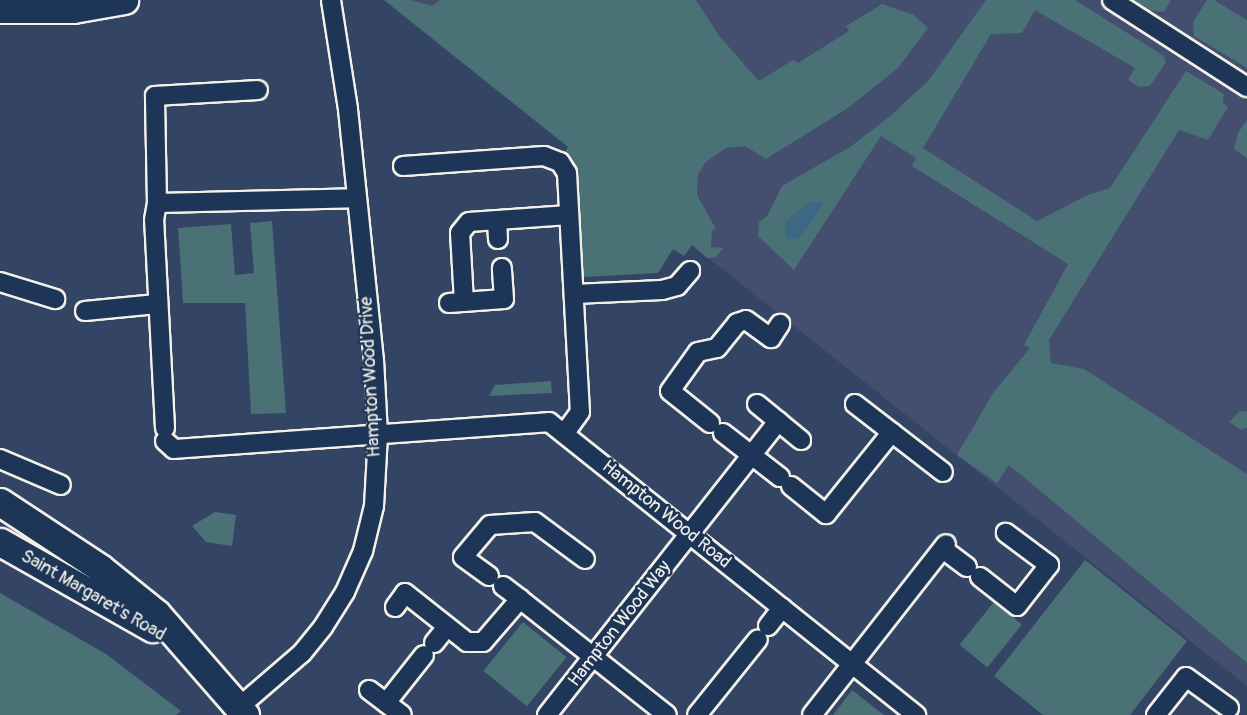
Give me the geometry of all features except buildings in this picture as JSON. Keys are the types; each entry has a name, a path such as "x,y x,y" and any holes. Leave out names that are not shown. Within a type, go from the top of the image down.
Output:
{"main road":[{"path":"0,9 73,9 124,0"},
{"name":"Saint Margaret's Road","path":"0,502 108,575 157,614 186,651 241,712"},
{"name":"Saint Margaret's Road","path":"0,542 134,617 186,651"}],"street":[{"name":"Hampton Wood Drive","path":"241,712 302,653 345,592 363,551 374,506 378,434 356,198 331,0"},
{"path":"1112,0 1247,87"},
{"path":"85,311 157,304 154,220 157,202 155,96 258,90"},
{"path":"403,166 544,156 560,162 567,173 580,412 564,434"},
{"path":"157,202 356,198"},
{"path":"502,268 504,299 457,302 460,233 469,222 569,215"},
{"path":"496,220 498,239"},
{"path":"574,294 662,290 677,286 690,271"},
{"path":"0,282 54,298"},
{"name":"Hampton Wood Road","path":"157,304 165,435 174,449 549,422 916,715"},
{"path":"780,324 771,338 746,320 737,323 717,348 698,352 670,392 826,514 891,432"},
{"path":"757,404 801,440"},
{"path":"855,404 943,472"},
{"name":"Hampton Wood Way","path":"550,714 778,421"},
{"path":"0,459 61,485"},
{"path":"585,559 535,522 490,525 463,557 594,656 667,715"},
{"path":"812,715 945,546 1017,606 1049,565 1005,533"},
{"path":"395,607 405,592 467,642 483,642 520,599"},
{"path":"697,715 782,608"},
{"path":"386,703 447,627"},
{"path":"1156,715 1186,677 1229,708"},
{"path":"369,690 402,715"}],"shaded area":[{"path":"384,0 1247,0 1247,686 692,245"},
{"path":"808,202 823,203 807,229 797,239 789,239 785,234 786,222"}],"green space":[{"path":"384,0 410,0 432,6 440,0 696,0 720,37 759,81 793,60 798,63 849,31 846,26 882,4 914,15 928,28 898,68 848,108 766,159 745,146 726,148 706,162 698,174 697,195 716,229 712,230 711,247 723,248 716,257 707,258 692,245 684,256 673,249 658,273 584,277 576,169 565,152 568,147"},
{"path":"986,0 1075,0 1164,56 1166,62 1150,86 1139,87 1128,80 1135,68 1035,10 1022,33 991,34 923,148 1037,221 1088,195 1110,188 1186,71 1224,94 1223,103 1228,107 1208,140 1179,130 1049,340 1051,363 1084,369 1247,474 1247,663 1009,465 997,483 957,455 993,393 1030,348 1024,345 1068,264 912,166 916,158 881,136 794,270 758,236 759,222 767,216 782,186 850,147 889,117 928,81"},
{"path":"1131,0 1171,0 1164,12 1148,10"},
{"path":"1207,0 1214,0 1247,20 1247,68 1194,36 1193,22"},
{"path":"1247,120 1247,158 1234,149 1238,133"},
{"path":"272,221 286,413 251,414 245,303 183,303 178,228 231,224 235,275 254,273 250,223"},
{"path":"551,381 552,393 489,396 495,385"},
{"path":"1247,411 1247,428 1241,430 1229,422 1239,412"},
{"path":"215,512 236,515 232,546 206,542 192,526"},
{"path":"1085,560 1187,641 1130,715 1043,715 994,676"},
{"path":"0,593 106,654 181,711 176,715 0,715"},
{"path":"994,602 1022,625 987,667 959,645"},
{"path":"523,622 567,657 527,706 483,671"},
{"path":"852,690 884,715 833,715"}]}
